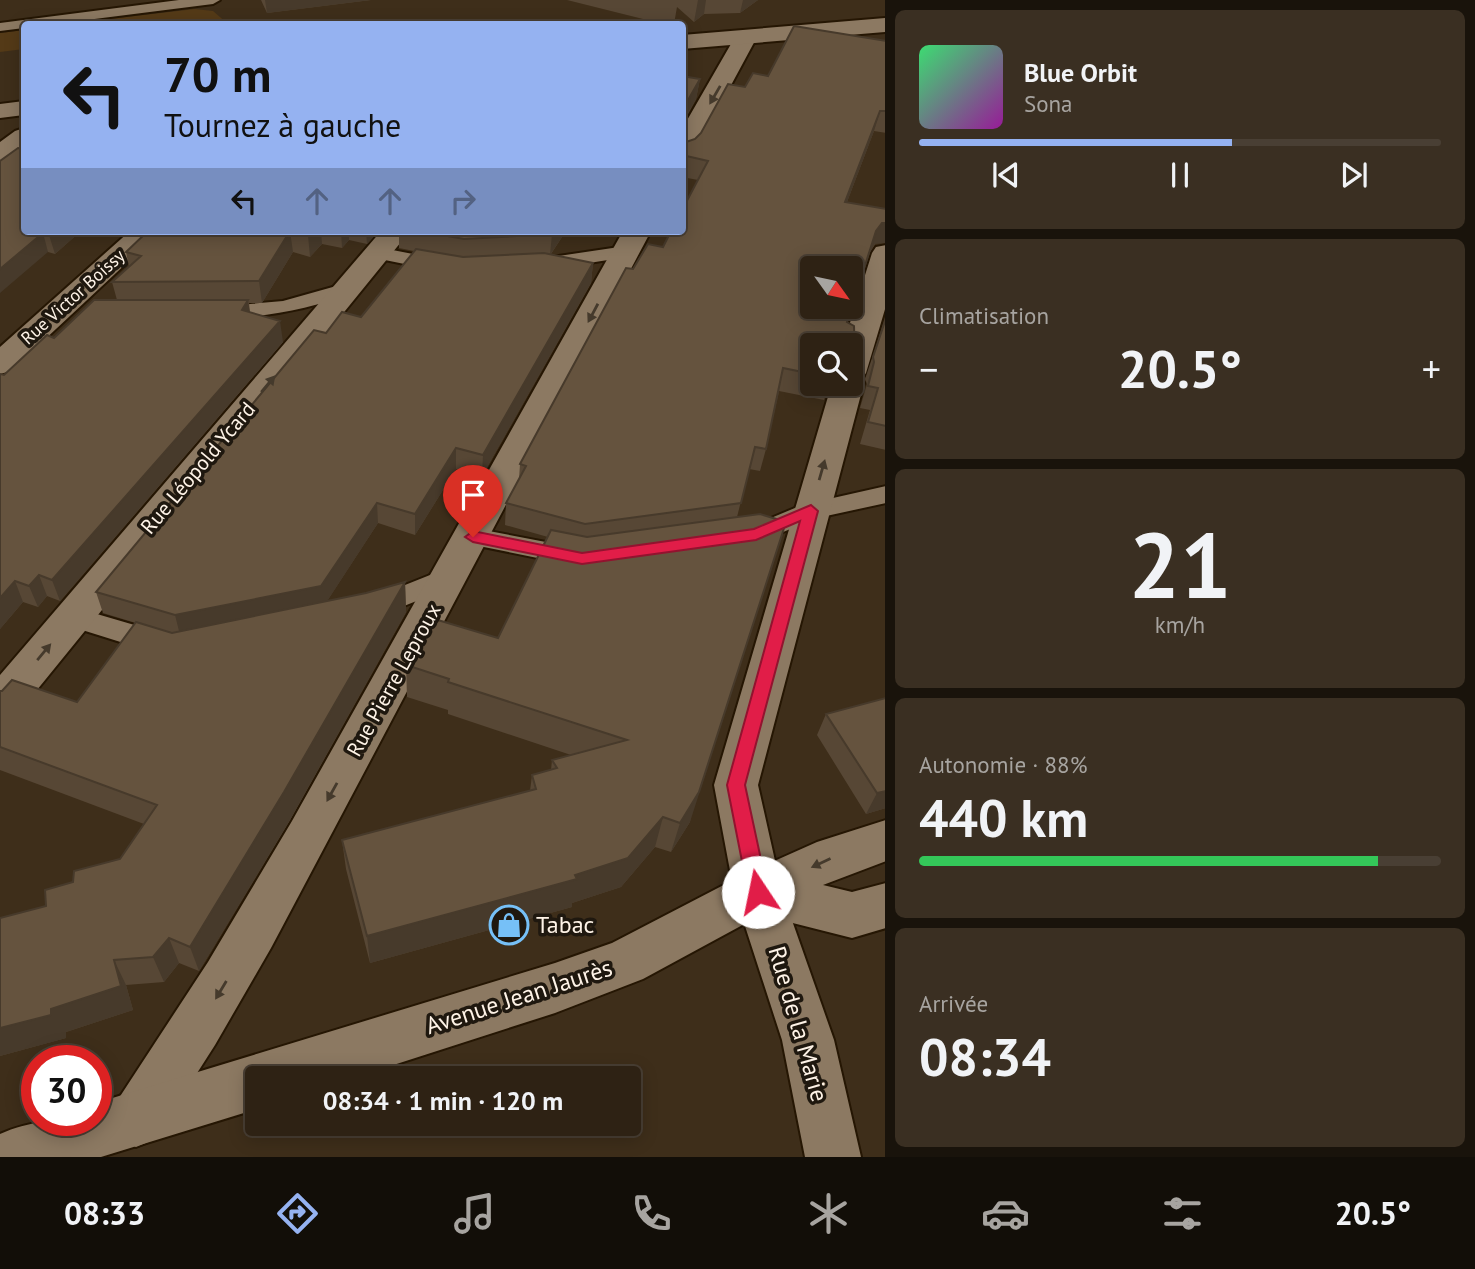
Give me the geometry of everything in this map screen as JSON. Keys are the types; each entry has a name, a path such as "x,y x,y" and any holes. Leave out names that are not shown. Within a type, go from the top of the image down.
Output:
{"street":[{"path":"686,42 885,25"},
{"path":"686,145 746,37"},
{"path":"0,111 21,108"},
{"path":"0,153 21,138"},
{"name":"Rue Victor Boissy","path":"0,363 29,338 70,313 142,235"},
{"name":"Rue Léopold Ycard","path":"3,699 386,242"},
{"name":"Rue Pierre Leproux","path":"136,1120 183,1053 242,956 632,242"},
{"path":"862,333 885,253"},
{"name":"Rue de la Marie","path":"833,1157 808,1040 758,892 736,785 844,396"},
{"name":"Avenue Jean Jaurès","path":"308,1066 555,988 625,962 758,892 834,857 885,840"},
{"path":"758,892 852,915 885,905"},
{"path":"10,1157 245,1086"}],"lane":[{"path":"47,21 213,0"},
{"path":"0,27 21,24"},
{"path":"386,242 463,270"},
{"path":"526,265 563,263 632,242"},
{"path":"193,313 261,312 305,304 347,289"},
{"path":"0,346 29,338"},
{"path":"729,538 756,534 811,511 885,494"},
{"path":"473,537 582,558 596,556"},
{"path":"355,613 450,577"},
{"path":"73,618 180,649 194,646"}],"shaded area":[{"path":"195,9 213,11 225,21 92,21"},
{"path":"21,30 21,49 0,52 0,33"}],"building":[{"path":"794,26 885,41 885,111 880,111 845,202 885,209 885,223 876,231 863,272 863,256 800,256 800,319 848,319 847,322 854,326 854,333 800,333 800,372 783,368 766,449 755,447 741,503 585,524 506,503 526,466 520,464 626,268 633,269 648,244 663,247 669,235 686,235 686,202 708,161 686,156 686,142 701,133 728,84 745,87 753,73 768,76"},
{"path":"686,77 700,79 686,104"},
{"path":"18,148 21,149 21,235 41,235 0,269 0,161"},
{"path":"144,235 288,235 259,281 112,282 141,256 126,252"},
{"path":"442,235 534,235 464,239"},
{"path":"416,249 463,257 544,253 593,263 483,455 456,448 415,514 377,503 321,586 175,615 96,592 314,330 326,333 342,312 361,317"},
{"path":"94,300 248,300 242,310 280,321 52,580 39,575 29,586 15,581 0,598 0,374 4,375 47,335 54,338"},
{"path":"885,321 885,426 868,422 878,388 868,386 873,357"},
{"path":"760,514 786,522 699,792 680,823 663,817 628,858 575,875 577,879 367,936 342,840 536,789 532,775 557,768 552,760 627,740 448,682 449,679 406,665 431,618 498,638 551,530 587,537"},
{"path":"405,582 284,792 190,947 169,938 153,957 114,960 121,986 51,1009 51,1015 0,1028 0,918 46,906 45,890 73,882 74,871 120,859 157,805 0,747 0,691 12,680 77,702 136,622 172,633 366,593"},
{"path":"885,698 885,791 877,793 826,714"}],"place":[{"name":"Tabac","path":"509,925"}],"route":[{"path":"473,537 582,558 756,534 811,511 736,785 758,892"}]}
